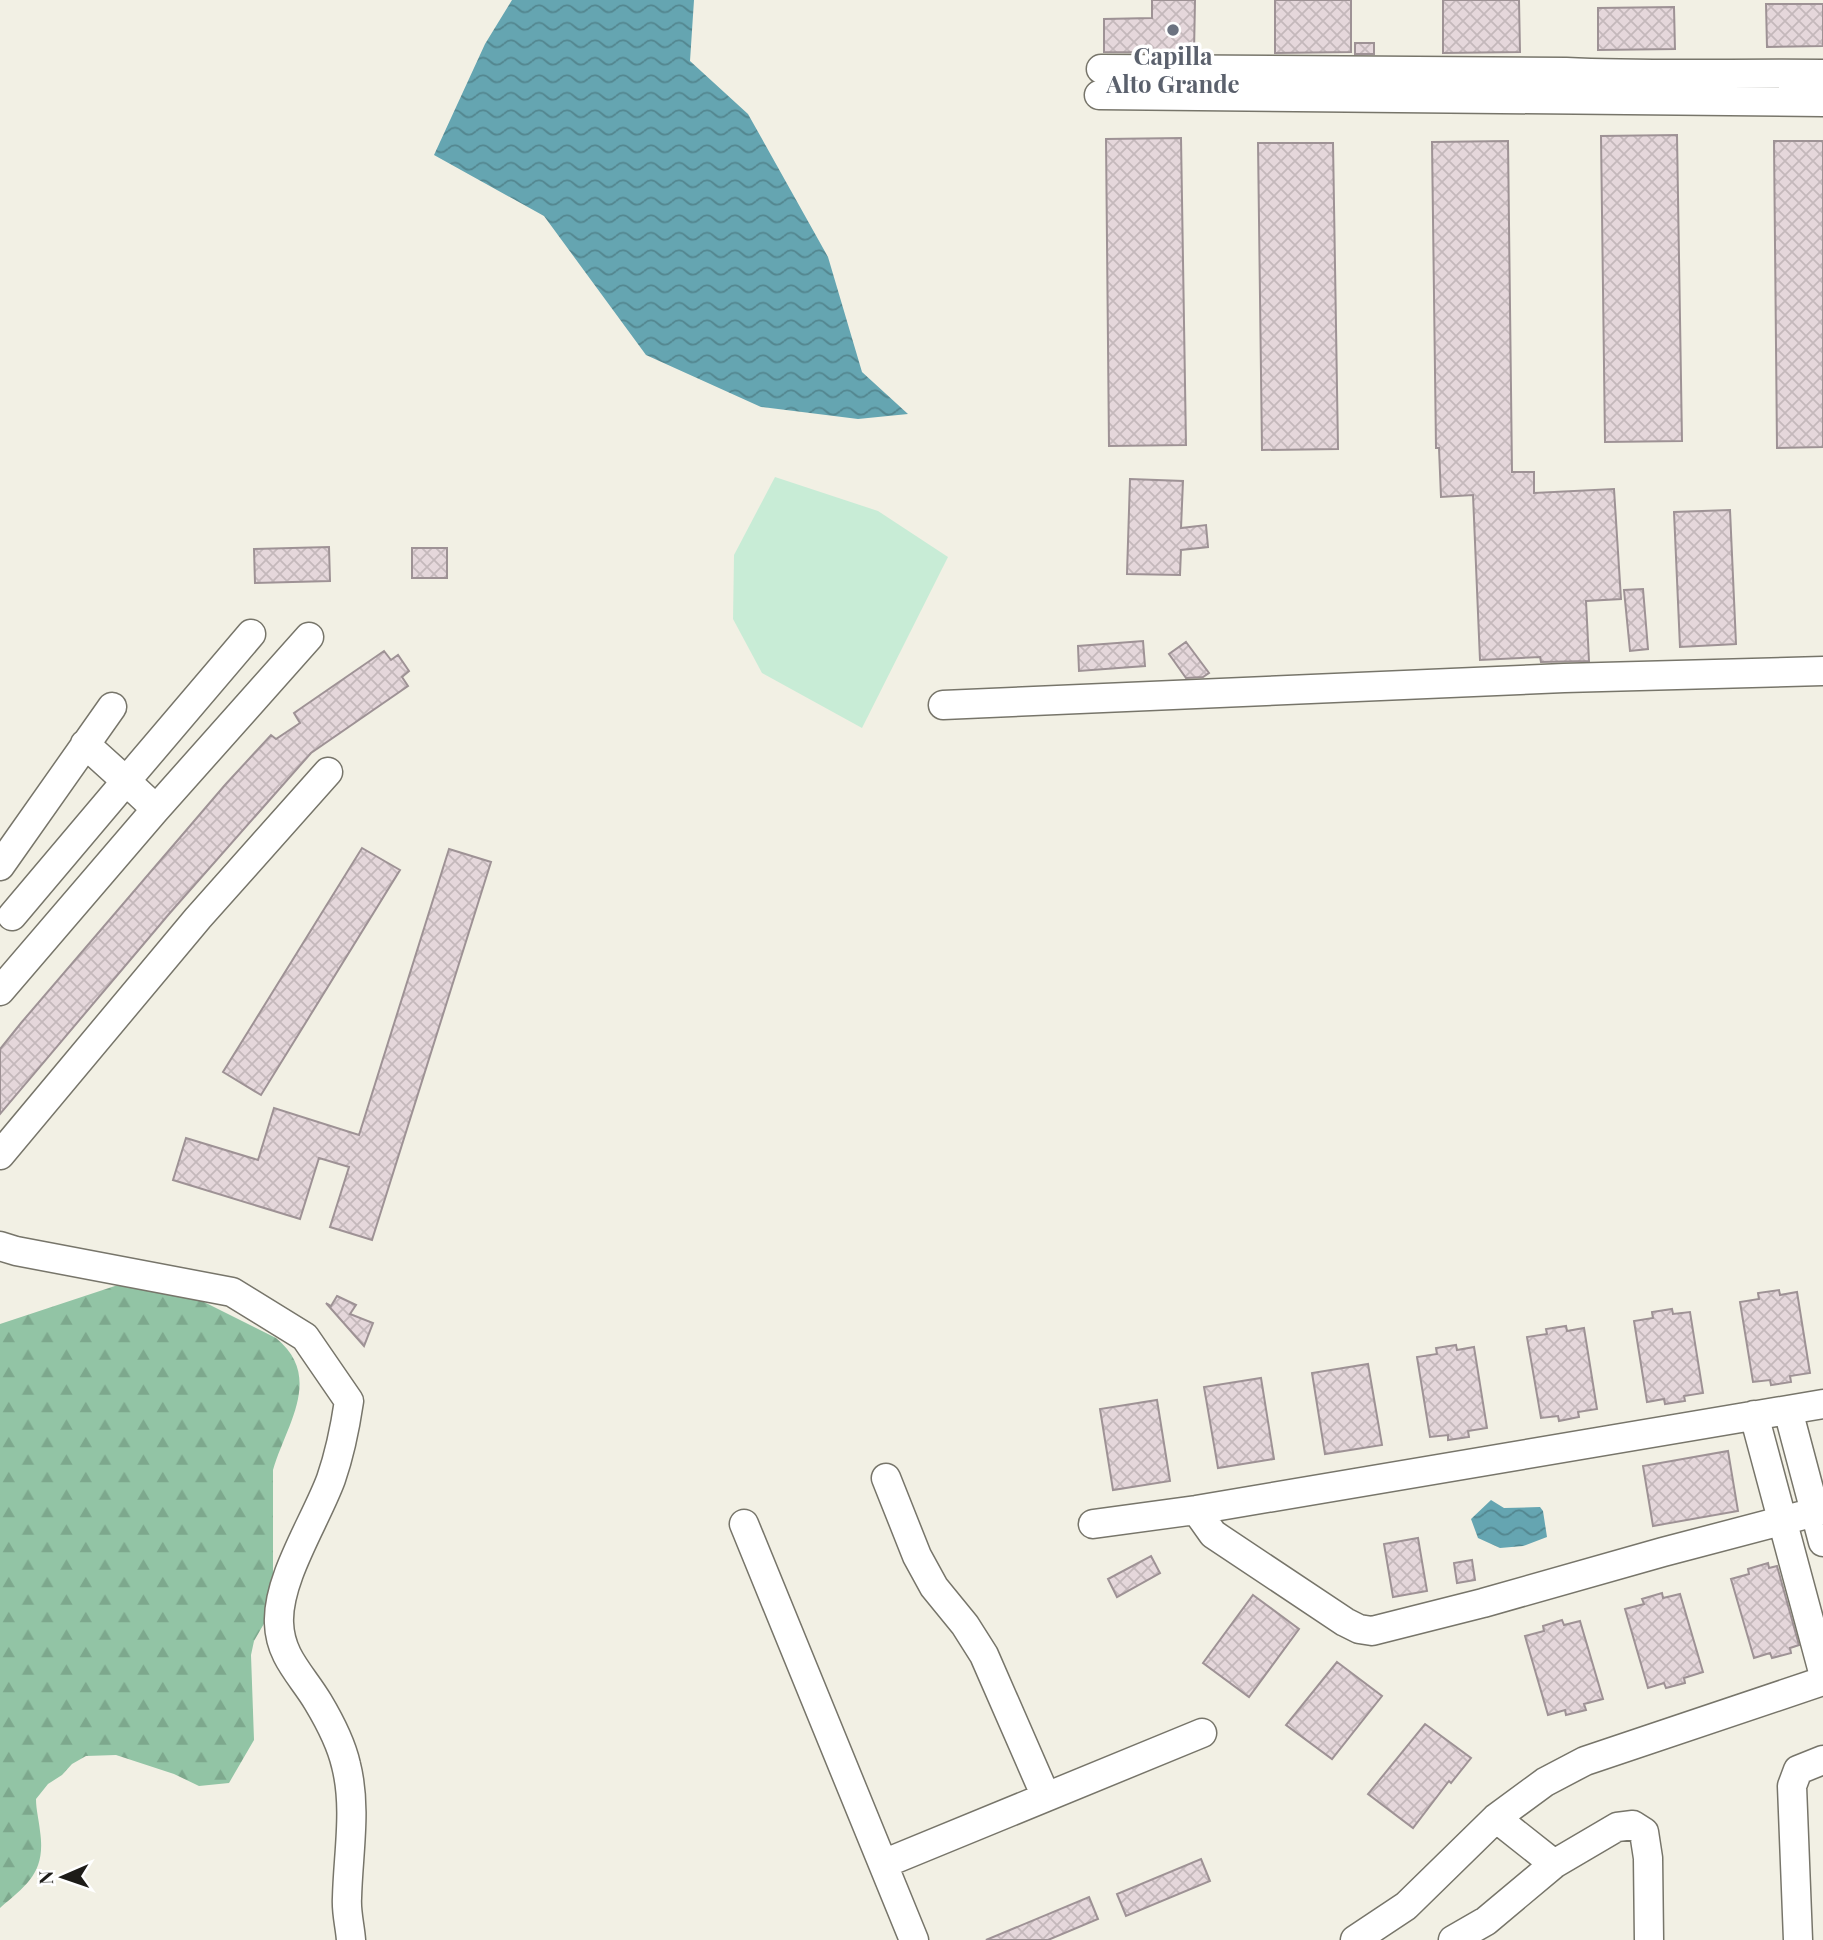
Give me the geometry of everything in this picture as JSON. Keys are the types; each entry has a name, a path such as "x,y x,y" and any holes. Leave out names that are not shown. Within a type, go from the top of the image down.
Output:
{"street":[{"path":"1730,101 1731,73"},
{"path":"1567,86 1642,75 1823,74"},
{"path":"1100,82 1567,86 1730,101 1823,102"},
{"path":"12,916 251,634"},
{"path":"0,991 156,809 309,637"},
{"path":"943,705 1564,678 1823,671"},
{"path":"0,866 112,707"},
{"path":"85,744 156,809"},
{"path":"0,1155 198,918 328,772"},
{"path":"0,1246 232,1292 305,1337 349,1401 344,1437 330,1479 286,1582 278,1622 283,1646 296,1674 317,1700 341,1746 347,1767 351,1823 346,1901 351,1940"},
{"path":"1093,1524 1196,1510 1823,1404"},
{"path":"1788,1410 1819,1511 1823,1542"},
{"path":"1754,1415 1823,1672"},
{"path":"886,1478 917,1556 934,1587 965,1625 984,1655 1046,1797"},
{"path":"1196,1510 1209,1529 1225,1542 1345,1622 1371,1631 1492,1601 1819,1511"},
{"path":"744,1524 914,1940"},
{"path":"1355,1940 1406,1906 1496,1818 1545,1782 1585,1761 1823,1681"},
{"path":"883,1864 1202,1734"},
{"path":"1798,1940 1792,1786 1798,1770 1823,1760"},
{"path":"1496,1818 1554,1864"},
{"path":"1453,1940 1492,1931 1554,1864 1617,1827 1633,1825 1644,1832 1648,1858 1649,1940"}],"green space":[{"path":"775,477 878,511 948,557 862,728 762,673 733,619 734,555"},
{"path":"162,1281 276,1338 290,1353 298,1369 300,1385 297,1402 273,1470 273,1608 254,1641 251,1655 254,1740 229,1783 199,1786 174,1774 116,1755 86,1756 72,1764 48,1784 36,1799 41,1845 37,1867 27,1884 0,1908 0,1324 121,1284"}],"water":[{"path":"512,0 694,0 690,61 748,114 828,257 862,372 908,414 858,419 761,407 646,355 544,216 434,155 485,44"},
{"path":"1491,1500 1504,1508 1540,1507 1547,1537 1523,1546 1500,1548 1478,1538 1471,1519"}],"building":[{"path":"1152,0 1195,0 1194,53 1104,52 1104,19 1152,18"},
{"path":"1275,0 1351,0 1351,52 1275,53"},
{"path":"1443,0 1519,0 1520,52 1443,53"},
{"path":"1766,4 1823,4 1823,46 1767,47"},
{"path":"1674,7 1675,49 1598,50 1598,8"},
{"path":"1355,43 1374,43 1374,54 1355,54"},
{"path":"1677,135 1682,441 1605,442 1601,136"},
{"path":"1181,138 1186,445 1109,446 1106,139"},
{"path":"1508,141 1512,472 1534,472 1534,493 1614,489 1621,599 1586,601 1589,661 1541,662 1540,657 1480,660 1473,495 1441,497 1439,448 1436,448 1432,142"},
{"path":"1774,141 1823,141 1823,447 1777,448"},
{"path":"1258,143 1333,143 1338,449 1262,450"},
{"path":"1130,479 1183,481 1181,528 1206,525 1208,547 1181,550 1180,575 1127,574"},
{"path":"1730,510 1736,644 1680,647 1674,512"},
{"path":"329,547 330,581 255,583 254,549"},
{"path":"412,548 447,548 447,578 412,578"},
{"path":"1643,589 1648,649 1630,651 1624,590"},
{"path":"1143,641 1145,666 1079,671 1078,646"},
{"path":"1186,642 1209,673 1203,677 1186,678 1169,654"},
{"path":"384,651 391,660 398,655 409,671 402,677 408,686 311,753 169,914 0,1114 0,1049 21,1023 271,735 276,739 300,723 294,713"},
{"path":"362,848 400,870 261,1095 223,1072"},
{"path":"449,849 491,862 372,1240 330,1227 349,1167 319,1158 300,1219 173,1180 186,1138 258,1160 274,1108 359,1135"},
{"path":"1779,1290 1780,1295 1797,1292 1810,1373 1790,1376 1791,1382 1771,1385 1770,1380 1753,1382 1740,1302 1759,1299 1758,1293"},
{"path":"337,1296 356,1305 350,1314 373,1323 364,1346 326,1303 331,1306"},
{"path":"1672,1309 1673,1314 1690,1312 1703,1393 1684,1396 1685,1401 1665,1404 1664,1399 1647,1402 1634,1321 1653,1318 1652,1312"},
{"path":"1566,1326 1567,1331 1584,1328 1597,1409 1578,1412 1579,1417 1559,1421 1558,1416 1541,1418 1527,1337 1547,1334 1546,1329"},
{"path":"1456,1345 1457,1350 1474,1347 1487,1428 1468,1431 1469,1437 1448,1440 1448,1435 1430,1437 1417,1357 1437,1354 1436,1348"},
{"path":"1368,1364 1382,1445 1325,1454 1312,1373"},
{"path":"1261,1378 1274,1459 1218,1468 1204,1387"},
{"path":"1157,1400 1170,1481 1113,1490 1100,1409"},
{"path":"1728,1451 1738,1511 1653,1526 1643,1466"},
{"path":"1418,1538 1427,1591 1393,1597 1384,1544"},
{"path":"1151,1556 1160,1573 1117,1597 1108,1579"},
{"path":"1472,1560 1475,1580 1457,1583 1454,1563"},
{"path":"1768,1563 1769,1568 1777,1566 1799,1645 1790,1648 1791,1653 1772,1658 1770,1653 1754,1658 1731,1579 1749,1574 1748,1569"},
{"path":"1662,1593 1663,1598 1680,1594 1703,1672 1684,1678 1685,1683 1666,1688 1664,1683 1648,1688 1625,1609 1644,1604 1642,1599"},
{"path":"1253,1595 1299,1629 1249,1697 1203,1663"},
{"path":"1562,1620 1564,1625 1580,1621 1603,1699 1584,1704 1586,1710 1566,1715 1565,1710 1548,1715 1525,1636 1544,1631 1543,1626"},
{"path":"1337,1662 1382,1696 1332,1759 1286,1725"},
{"path":"1425,1724 1471,1758 1451,1783 1449,1781 1413,1828 1368,1794"},
{"path":"1201,1859 1210,1881 1126,1916 1117,1894"},
{"path":"1089,1897 1098,1919 1048,1940 986,1940"}],"place":[{"name":"Capilla Alto Grande","path":"1173,30"}]}
